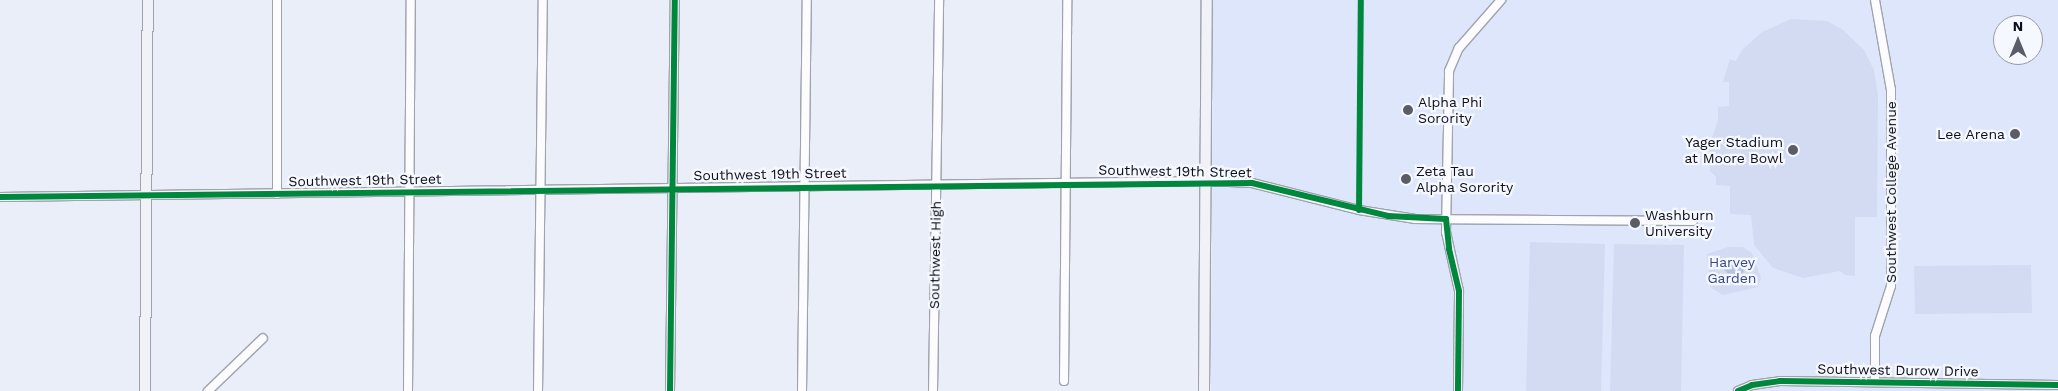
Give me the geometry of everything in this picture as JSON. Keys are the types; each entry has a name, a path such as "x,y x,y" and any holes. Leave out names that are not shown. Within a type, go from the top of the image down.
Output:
{"street":[{"path":"145,391 148,0"},
{"path":"277,0 277,194"},
{"path":"408,391 411,0"},
{"path":"538,391 543,0"},
{"path":"670,391 675,0"},
{"path":"802,391 807,0"},
{"name":"Southwest High","path":"933,391 939,0"},
{"path":"1064,381 1067,0"},
{"path":"1204,391 1208,0"},
{"path":"1458,391 1459,291 1448,250 1446,219 1450,63 1459,48 1501,0"},
{"name":"Southwest College Avenue","path":"1875,0 1891,87 1891,286 1875,336 1875,382"},
{"name":"Southwest 19th Street","path":"0,197 1206,181 1259,184 1388,216 1446,219 1693,221"},
{"path":"208,391 263,338"},
{"name":"Southwest Durow Drive","path":"1738,391 1766,382 2058,385"}],"shaded area":[{"name":"Washburn University","path":"1213,0 2058,0 2058,391 1211,391"},
{"path":"1728,262 1741,264 1744,272 1722,286 1717,274 1725,279 1730,278 1722,265"}],"green space":[{"name":"Yager Stadium at Moore Bowl","path":"1791,19 1827,21 1843,30 1864,50 1874,70 1878,96 1877,217 1855,217 1855,276 1845,275 1840,271 1803,278 1773,268 1754,245 1751,215 1730,214 1730,186 1716,185 1716,177 1710,171 1709,146 1718,121 1718,107 1729,106 1729,82 1723,82 1730,59 1736,61 1742,50 1762,32"},
{"path":"1530,242 1605,244 1601,391 1526,391"},
{"path":"1614,244 1684,245 1681,391 1610,391"},
{"name":"Harvey Garden","path":"1728,247 1743,247 1752,253 1761,278 1758,287 1723,295 1710,287 1707,254"},
{"path":"2031,265 2032,313 1915,314 1914,266"}],"cycle path":[{"path":"670,391 675,0"},
{"path":"1359,210 1361,0"},
{"path":"0,197 1252,183 1388,216 1446,219 1449,249 1459,291 1458,391"},
{"path":"1738,391 1752,385 1780,381 2058,385"}],"place":[{"name":"Alpha Phi Sorority","path":"1408,110"},
{"name":"Lee Arena","path":"2015,134"},
{"name":"Yager Stadium at Moore Bowl","path":"1793,150"},
{"name":"Zeta Tau Alpha Sorority","path":"1406,179"},
{"name":"Washburn University","path":"1635,223"}]}
